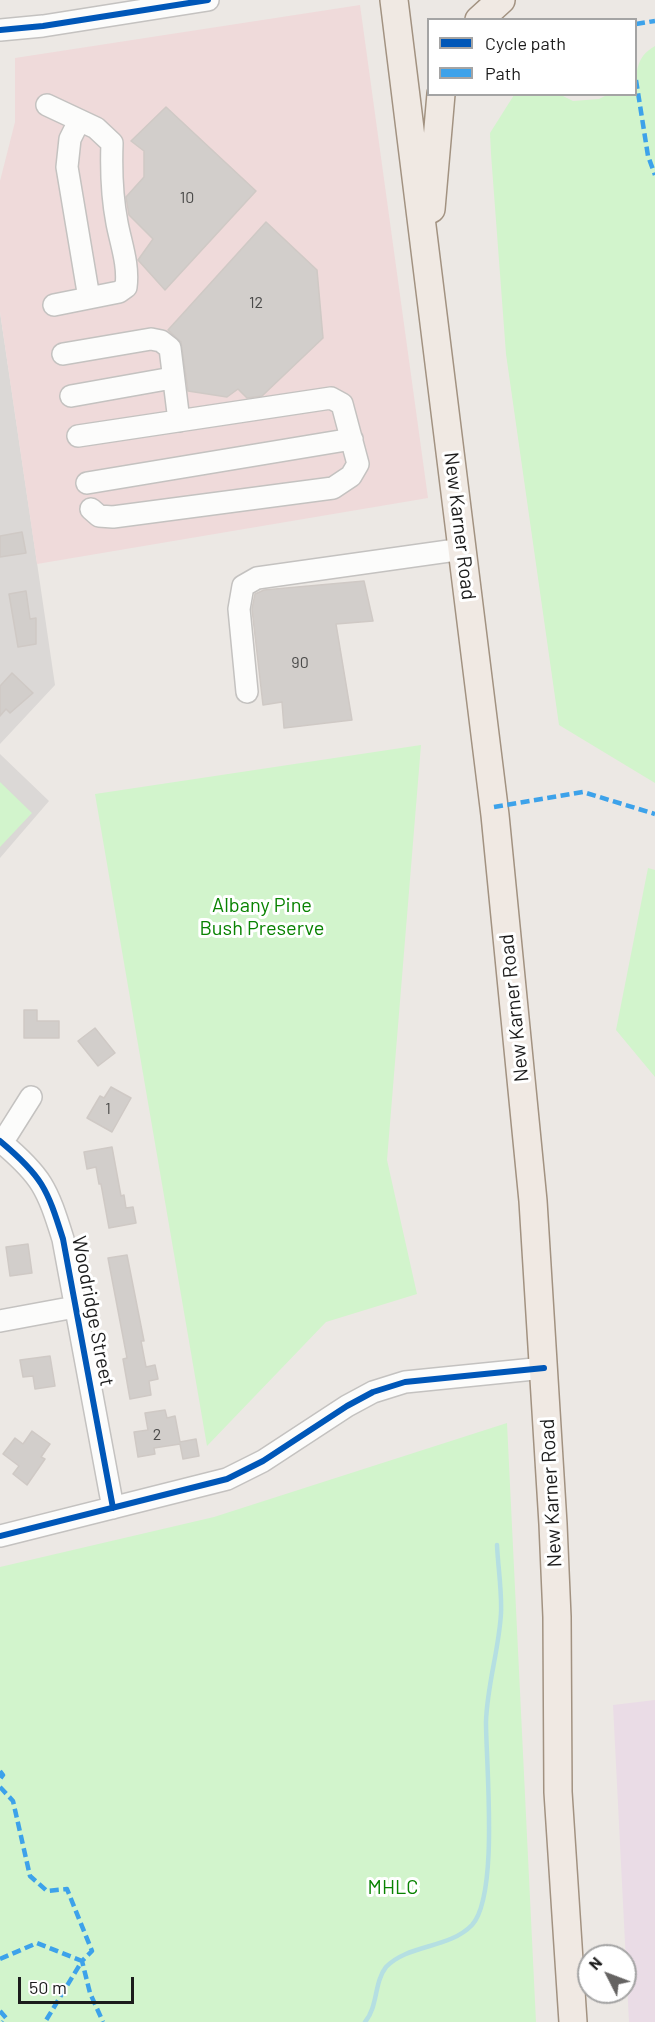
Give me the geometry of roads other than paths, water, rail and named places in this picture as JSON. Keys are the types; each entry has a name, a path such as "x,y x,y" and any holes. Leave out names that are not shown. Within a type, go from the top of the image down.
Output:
{"main road":[{"name":"New Karner Road","path":"394,0 495,815 533,1201 557,1617 558,1792 573,2022"},
{"path":"481,18 501,0"},
{"path":"427,267 441,96"}],"street":[{"path":"0,30 43,26 208,0"},
{"path":"47,105 96,128 111,144 111,175 116,220 128,274 126,286 119,292 54,305"},
{"path":"79,121 70,139 67,167 88,298"},
{"path":"63,354 151,339 161,341 170,348 178,421"},
{"path":"70,396 172,378"},
{"path":"78,436 331,398 342,404 358,464 351,476 333,488 113,517 99,516 91,508"},
{"path":"87,483 352,439"},
{"path":"247,692 239,609 243,586 257,578 463,549"},
{"path":"1,1142 32,1097"},
{"name":"Woodridge Street","path":"1,1142 37,1174 50,1197 63,1239 113,1508"},
{"path":"0,1321 75,1307"},
{"path":"0,1536 227,1479 263,1461 373,1392 405,1382 544,1368"}],"waterway":[{"path":"365,2022 372,2009 379,1980 386,1967 405,1954 463,1933 472,1925 480,1909 486,1887 489,1828 486,1722 501,1613 497,1545"}],"park label":[{"name":"Albany Pine Bush Preserve","path":"262,916"},
{"name":"MHLC","path":"393,1887"}]}
